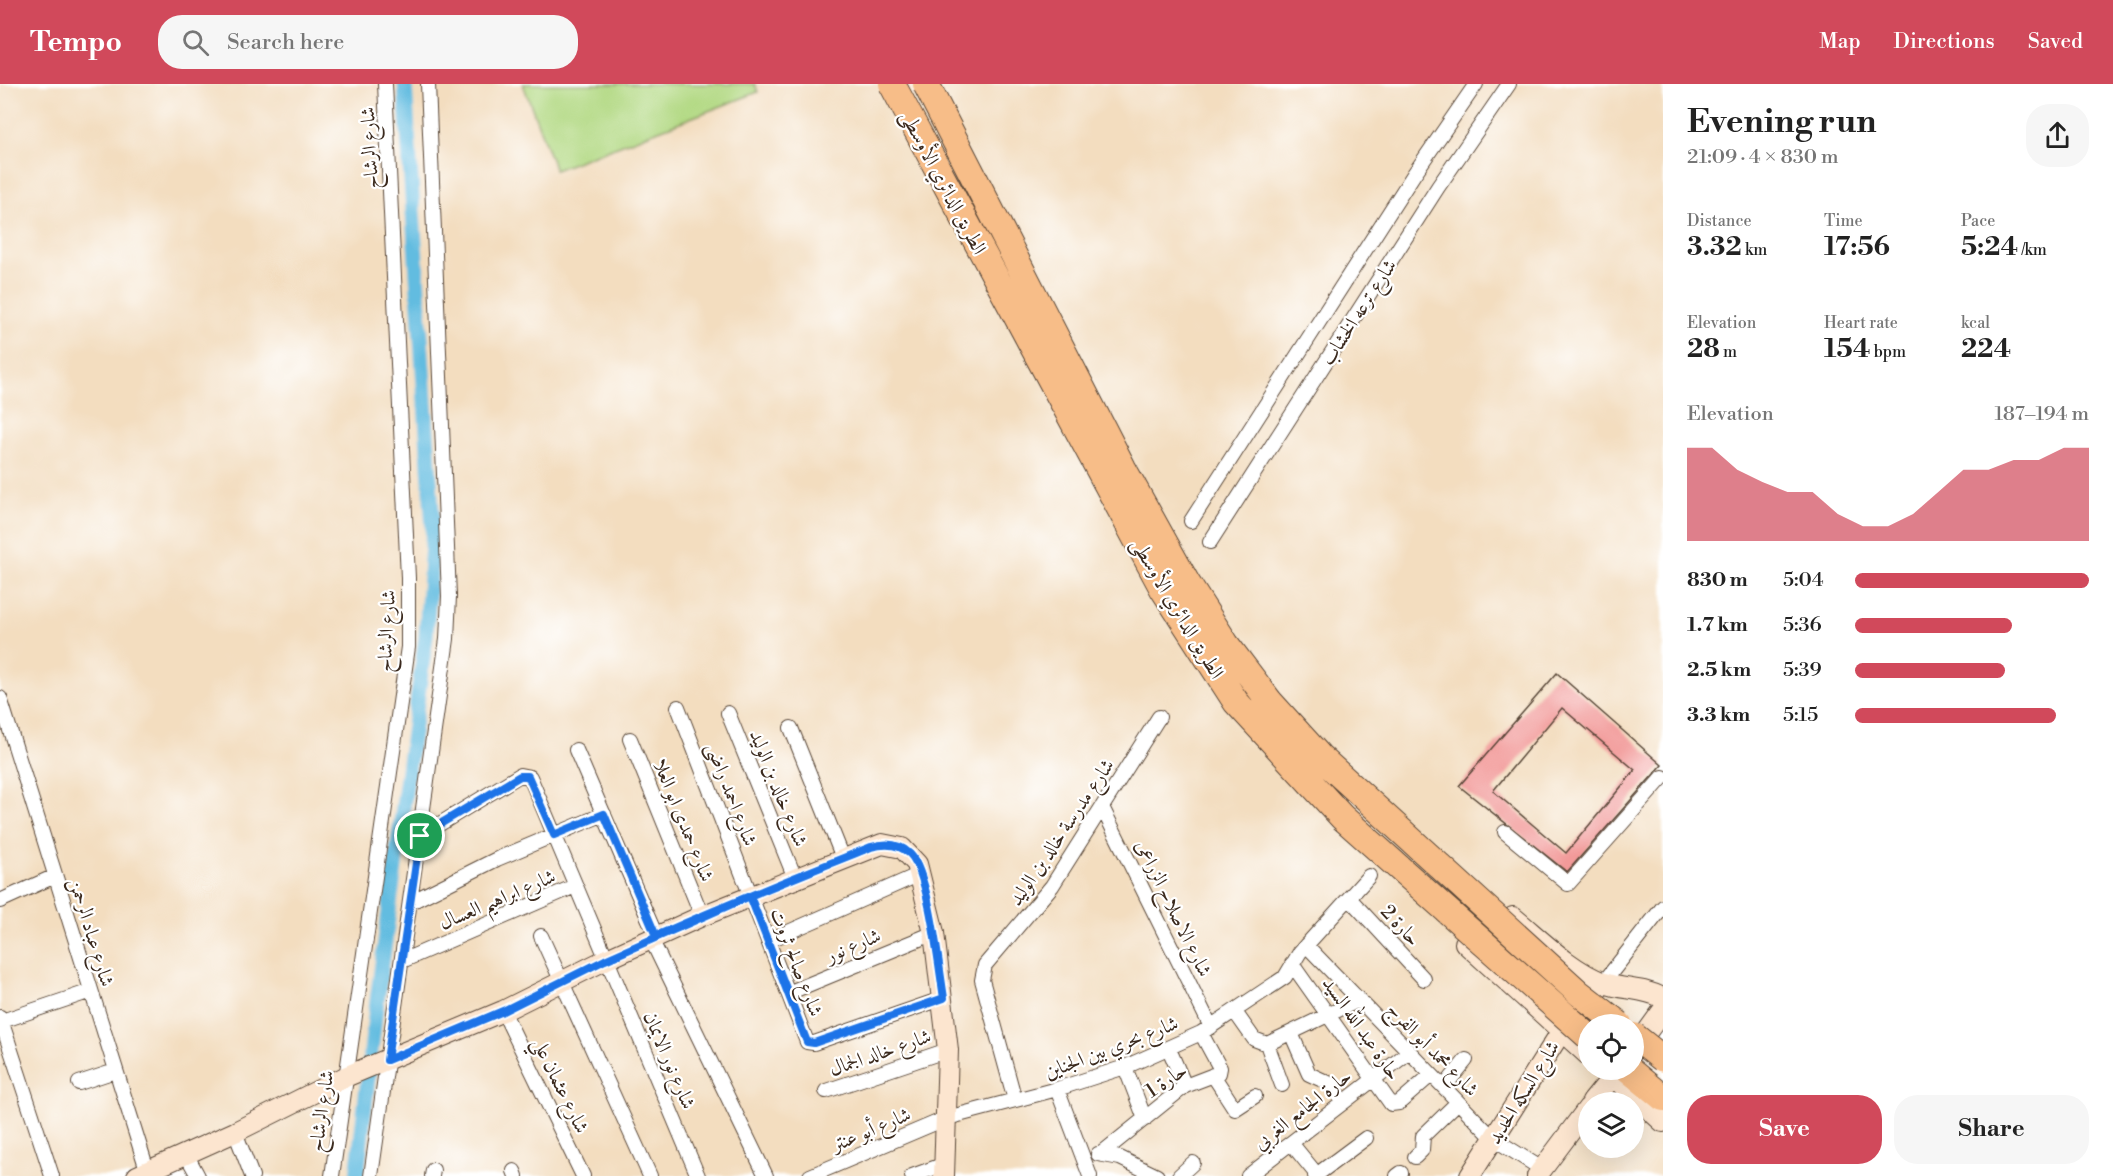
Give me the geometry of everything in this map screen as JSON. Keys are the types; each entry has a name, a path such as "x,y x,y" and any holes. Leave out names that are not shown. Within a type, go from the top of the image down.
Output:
{"highway":[{"name":"الطريق الدائري الأوسطى","path":"892,84 1163,589 1236,702 1342,817 1578,1027"},
{"name":"الطريق الدائري الأوسطى","path":"926,84 1123,468 1201,606 1247,674 1319,756 1579,993 1606,1014"},
{"path":"1653,1026 1663,1059"},
{"path":"1632,1080 1663,1098"}],"street":[{"name":"شارع الرشاح","path":"332,1176 408,647 408,578 385,84"},
{"path":"371,1176 445,661 449,596 428,84"},
{"path":"878,84 1154,595 1198,663 1255,738 1363,850 1578,1046"},
{"path":"934,84 1036,283 1191,570 1234,638 1288,705 1351,774 1454,870 1571,964 1603,983 1644,990 1663,998"},
{"name":"شارع ترعه الخشاب","path":"1191,521 1414,174 1476,84"},
{"name":"شارع ترعه الخشاب","path":"1210,542 1438,187 1509,84"},
{"path":"998,305 1036,283"},
{"name":"شارع عباد الرحمن","path":"0,698 115,1071 144,1175"},
{"path":"1255,738 1288,705"},
{"name":"شارع احمد راضى","path":"678,707 750,896"},
{"name":"شارع خالد بن الوليد","path":"728,713 795,878"},
{"name":"شارع مدرسة خالد بن الوليد","path":"1016,1101 981,980 982,972 1052,886 1159,717"},
{"path":"791,728 843,858"},
{"name":"شارع حمدى ابو العلا","path":"630,739 702,916"},
{"path":"576,750 654,938 766,1176"},
{"name":"شارع نور الايمان","path":"420,836 523,775 531,779 605,960 699,1176"},
{"path":"1505,832 1568,884 1663,777"},
{"name":"شارع الاصلاح الزراعى","path":"1102,807 1206,1030"},
{"path":"411,902 497,859 604,814"},
{"path":"144,1175 345,1077 503,1011 605,960 702,916 843,858 882,844 892,844 911,855 920,874 934,933 944,998 948,1050 945,1170 912,1176"},
{"path":"768,941 920,874"},
{"path":"0,901 55,876"},
{"name":"شارع بحري بين الجناين","path":"947,1118 1016,1101 1125,1066 1206,1030 1279,983 1306,945 1368,876"},
{"name":"شارع ابراهيم العسال","path":"402,961 575,886"},
{"name":"شارع صالح ثروت","path":"750,896 806,1040 812,1044 944,998"},
{"name":"حارة 2","path":"1349,898 1424,979"},
{"path":"1603,983 1663,907"},
{"name":"شارع نور","path":"788,993 934,933"},
{"path":"541,936 650,1176"},
{"name":"شارع محمد أبو الفرج","path":"1306,945 1494,1139 1539,1173"},
{"name":"حارة عبد الله السيد","path":"1292,963 1391,1104 1396,1104 1431,1075"},
{"path":"1537,1009 1571,964"},
{"name":"شارع السكه الحديد","path":"1470,1176 1562,1032 1603,983"},
{"path":"52,1176 1,1019 91,992"},
{"path":"1235,1012 1254,1039 1267,1044 1359,1000"},
{"name":"شارع عثمان علي","path":"503,1011 583,1176"},
{"name":"حارة 1","path":"1102,1153 1185,1086 1219,1073 1220,1069 1206,1030"},
{"path":"1291,1033 1309,1074 1314,1079 1330,1083 1343,1103"},
{"path":"1267,1044 1282,1085"},
{"path":"1169,1048 1185,1086"},
{"name":"شارع خالد الجمال","path":"826,1091 948,1050"},
{"name":"حارة الجامع الغربي","path":"1248,1176 1409,1052"},
{"path":"1443,1087 1466,1060"},
{"path":"1125,1066 1145,1119"},
{"path":"79,1083 115,1071"},
{"path":"1213,1075 1235,1109 1255,1096"},
{"path":"1624,1080 1663,1122"},
{"path":"1057,1089 1090,1176"},
{"path":"1415,1157 1422,1150 1424,1136 1458,1102"},
{"name":"شارع أبو عنتر","path":"817,1175 947,1118"},
{"path":"1539,1173 1578,1121"},
{"path":"235,1132 252,1176"},
{"path":"1291,1143 1317,1176 1366,1138"},
{"path":"1081,1155 1102,1153 1137,1165 1156,1176"},
{"path":"186,1154 198,1176"},
{"path":"1179,1176 1192,1164"}],"green space":[{"path":"523,84 755,84 758,92 555,170"}],"building":[{"path":"1557,673 1662,765 1567,872 1459,786","holes":["1562,708 1635,770 1566,853 1493,791"]}],"waterway":[{"path":"357,1176 375,1016 426,636 433,529 405,84"}],"route":[{"path":"420,836 387,1060 503,1011 605,960 750,896 807,1042 812,1044 944,998 934,933 917,864 911,855 892,844 871,847 750,896 656,936 604,814 554,835 528,776 520,776 420,836"}]}
